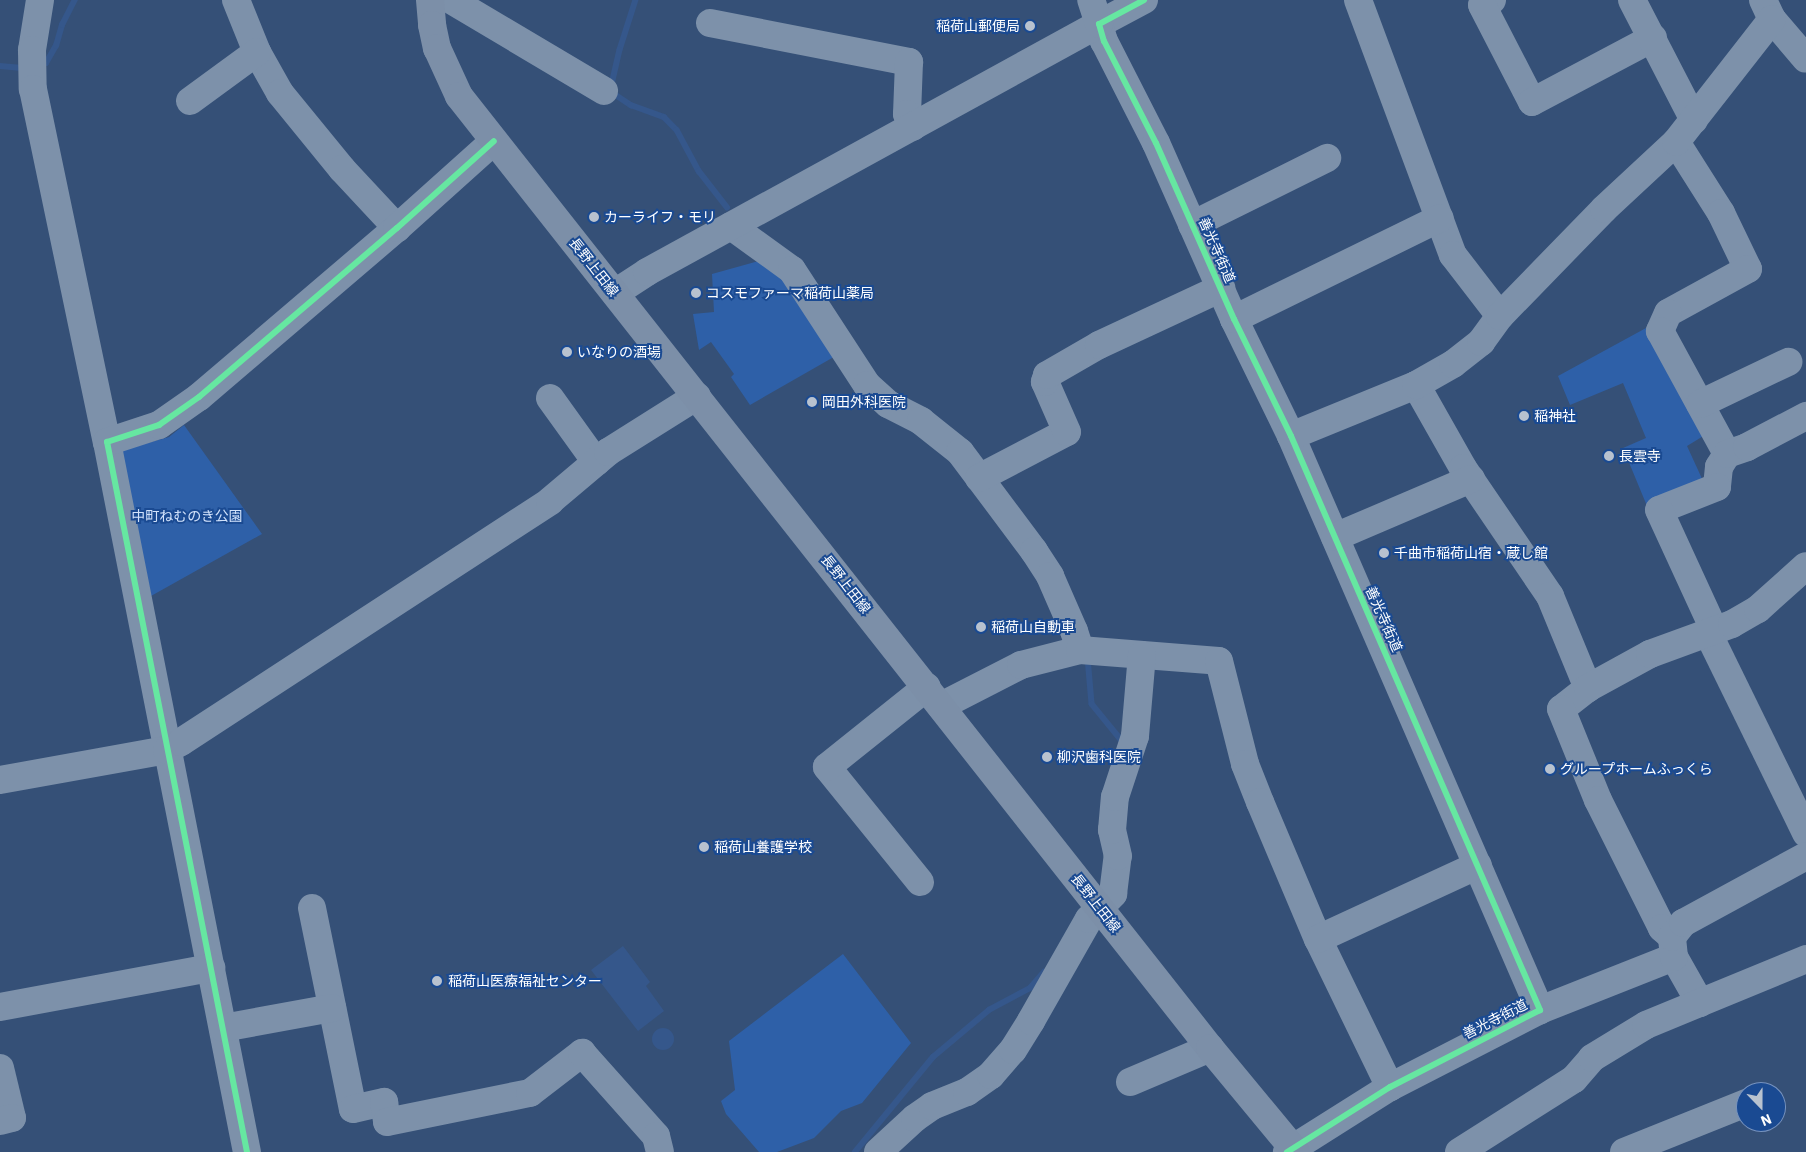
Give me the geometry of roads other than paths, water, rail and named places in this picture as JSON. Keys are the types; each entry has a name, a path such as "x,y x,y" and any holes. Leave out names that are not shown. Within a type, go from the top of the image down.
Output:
{"main road":[{"name":"長野上田線","path":"430,0 434,37 447,74 459,96 1292,1151"}],"street":[{"path":"40,0 32,50 33,89 107,442 247,1152"},
{"path":"236,0 257,52 280,93 342,169 397,228"},
{"path":"451,0 479,7 604,91"},
{"path":"615,294 647,272 913,127 1095,12 1144,0"},
{"path":"1358,0 1453,255 1500,316"},
{"path":"1492,0 1482,5 1532,102 1652,38"},
{"path":"1632,0 1694,120"},
{"path":"1291,436 1416,385 1453,364 1481,342 1500,316 1604,209 1676,142 1694,120 1768,10 1806,59"},
{"name":"善光寺街道","path":"1095,12 1104,41 1156,143 1234,319 1291,436 1540,1010 1390,1088 1292,1151"},
{"path":"710,23 909,62 907,114 913,127"},
{"path":"190,101 257,52"},
{"path":"107,442 159,425 199,397 397,228 494,141"},
{"path":"1676,142 1721,213 1748,269 1668,313 1660,331 1727,454"},
{"path":"1192,225 1327,158"},
{"path":"1234,319 1440,218"},
{"path":"731,226 792,270 866,385 888,404 921,421 960,452 984,475 1050,576 1074,632 1088,650"},
{"path":"984,475 1067,432 1045,382 1047,374 1098,345 1221,288"},
{"path":"1700,404 1788,362"},
{"path":"1416,385 1472,479 1550,596 1588,688"},
{"path":"0,780 167,750 550,501 596,462 697,396"},
{"path":"550,398 596,462"},
{"path":"1715,632 1659,510 1717,487 1719,467 1727,454 1747,447 1806,416"},
{"path":"1334,536 1472,479"},
{"path":"1700,1003 1598,800 1561,709 1588,688 1650,654 1715,632 1758,609 1806,566"},
{"path":"1715,632 1711,639 1806,833"},
{"path":"920,882 828,767 847,750 934,697 1022,665 1088,650 1220,661 1245,764 1318,939 1390,1088"},
{"path":"878,1152 926,1110 967,1092 991,1075 1017,1043 1089,919 1113,894 1118,856 1112,830 1115,797 1135,736 1142,655"},
{"path":"1540,1010 1673,947 1683,923 1806,856"},
{"path":"1318,939 1478,865"},
{"path":"312,908 354,1109 384,1102 388,1122 530,1093 582,1053 656,1136 660,1152"},
{"path":"1458,1152 1574,1079 1592,1058 1646,1025 1806,959"},
{"path":"0,1007 211,968"},
{"path":"223,1028 332,1008"},
{"path":"1130,1082 1210,1048"},
{"path":"0,1068 12,1118 0,1121"},
{"path":"1624,1152 1736,1108"}],"waterway":[{"path":"41,65 46,63 56,46 62,25 75,0"},
{"path":"636,0 620,50 612,85 613,93 631,105 664,117 677,130 699,171 727,207"},
{"path":"0,66 22,68"},
{"path":"1088,658 1092,704 1123,742 1122,744"},
{"path":"855,1152 933,1057 989,1010 1030,988 1044,972"}],"place":[{"name":"稲荷山郵便局","path":"1030,26"},
{"name":"カーライフ・モリ","path":"594,217"},
{"name":"コスモファーマ稲荷山薬局","path":"696,293"},
{"name":"いなりの酒場","path":"567,352"},
{"name":"岡田外科医院","path":"812,402"},
{"name":"稲神社","path":"1524,416"},
{"name":"長雲寺","path":"1609,456"},
{"name":"千曲市稲荷山宿・蔵し館","path":"1384,553"},
{"name":"稲荷山自動車","path":"981,627"},
{"name":"柳沢歯科医院","path":"1047,757"},
{"name":"グループホームふっくら","path":"1550,769"},
{"name":"稲荷山養護学校","path":"704,847"},
{"name":"稲荷山医療福祉センター","path":"437,981"}],"park label":[{"name":"中町ねむのき公園","path":"187,516"}]}
